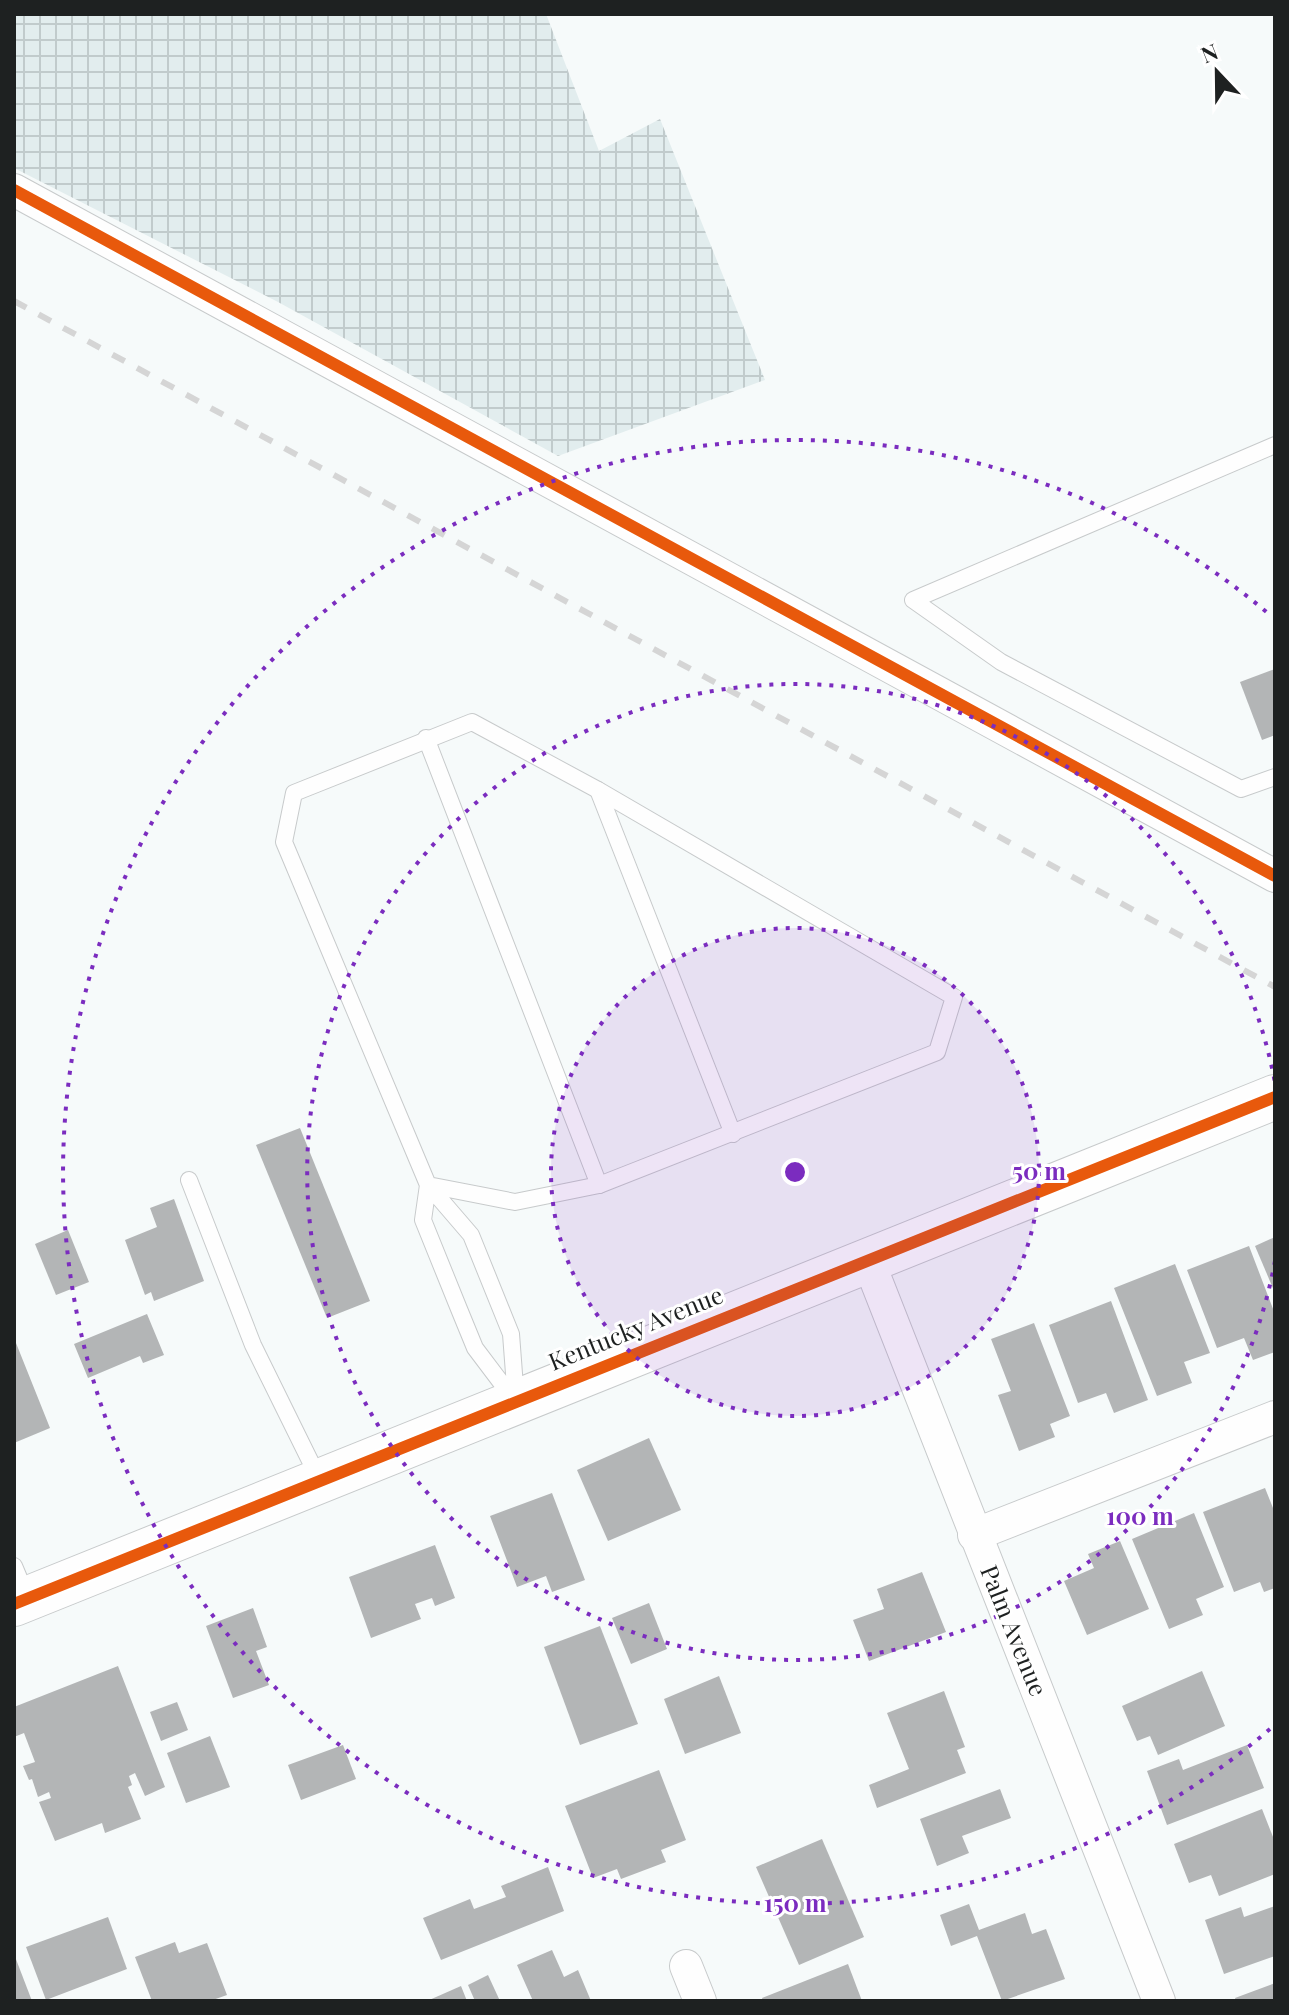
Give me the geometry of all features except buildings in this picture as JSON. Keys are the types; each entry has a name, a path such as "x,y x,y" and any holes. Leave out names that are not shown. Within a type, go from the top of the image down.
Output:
{"street":[{"path":"14,190 1275,876"},
{"name":"Kentucky Avenue","path":"19,1589 319,1481 1275,1097"},
{"name":"Palm Avenue","path":"868,1260 1159,2001"},
{"path":"974,1535 1275,1417"},
{"path":"686,1966 700,2001"}],"lane":[{"path":"1275,445 913,600 1001,662 1241,789 1275,777"},
{"path":"428,1185 515,1202 599,1185 937,1052 954,997 598,790 472,722 294,793 284,842 428,1185 471,1235 489,1277 511,1334 516,1401"},
{"path":"426,738 599,1185"},
{"path":"598,790 733,1134"},
{"path":"189,1180 253,1345 319,1481"},
{"path":"428,1185 423,1220 453,1294 475,1348 516,1401"}],"shaded area":[{"path":"14,14 546,14 599,151 660,119 765,380 558,456 278,302 14,168"}],"railway":[{"path":"14,301 1275,987"}],"cycle path":[{"path":"14,190 1275,876"},
{"path":"14,1604 1275,1097"}]}
